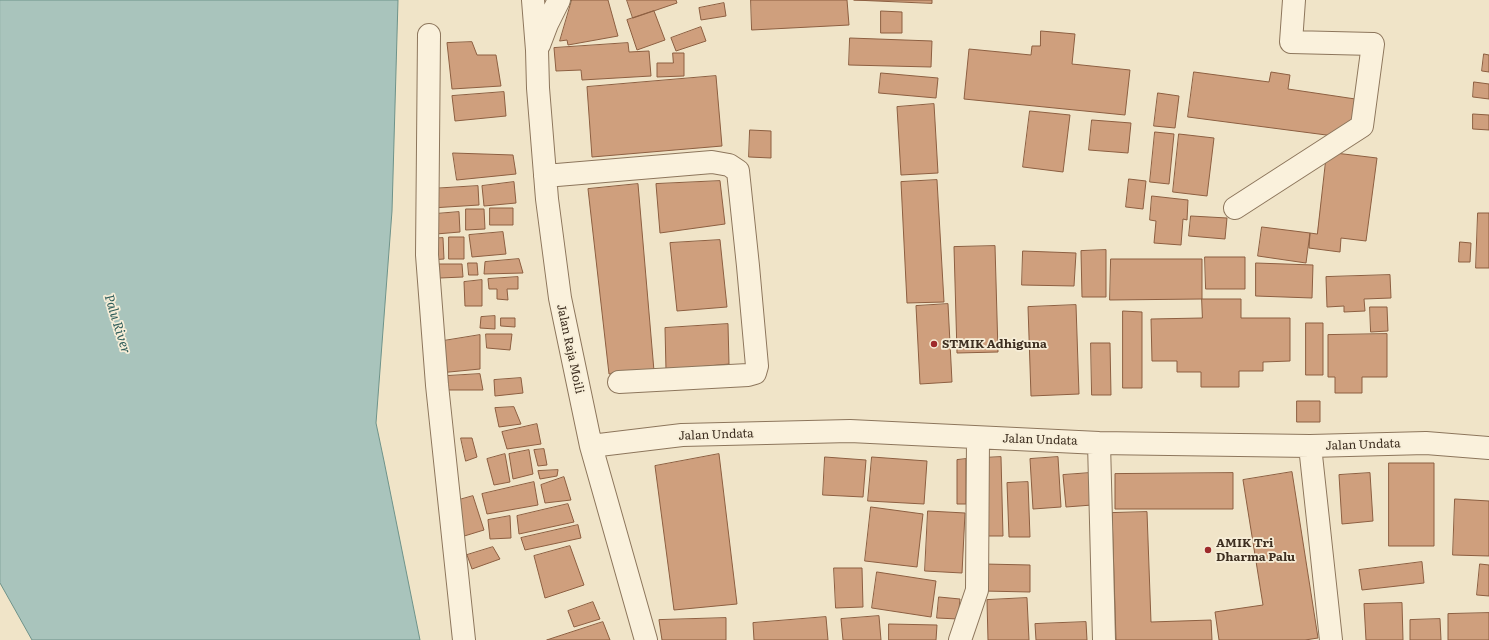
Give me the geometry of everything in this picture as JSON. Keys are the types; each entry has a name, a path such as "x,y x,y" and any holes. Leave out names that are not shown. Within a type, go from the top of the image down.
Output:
{"street":[{"name":"Jalan Raja Moili","path":"533,0 547,199 560,298 591,446 646,640"},
{"path":"537,50 547,24 559,0"},
{"path":"1235,208 1362,126 1373,44 1292,42 1294,0"},
{"path":"429,35 427,255 437,385 464,640"},
{"path":"546,176 712,162 729,164 738,172 754,328 757,366 755,373 748,375 619,382"},
{"name":"Jalan Undata","path":"591,446 682,436 772,432 850,431 1099,443 1310,446 1426,443 1489,448"},
{"path":"960,640 977,590 978,438"},
{"path":"1099,443 1104,640"},
{"path":"1310,446 1331,640"}],"water":[{"name":"Palu River","path":"0,0 398,0 392,211 376,423 420,640 32,640 0,583"}],"building":[{"path":"572,0 608,0 618,36 568,45 567,40 560,41"},
{"path":"627,0 676,0 677,3 633,18"},
{"path":"751,0 847,0 849,25 752,30"},
{"path":"854,0 932,0 932,3"},
{"path":"724,3 726,16 701,20 699,8"},
{"path":"654,11 665,40 637,50 627,20"},
{"path":"881,11 902,12 902,33 881,33"},
{"path":"701,27 706,41 676,51 671,38"},
{"path":"1041,31 1075,34 1072,64 1130,70 1125,115 964,99 969,49 1031,55 1032,46 1040,46"},
{"path":"850,38 932,41 931,67 849,65"},
{"path":"472,42 477,55 496,55 501,86 452,89 447,43"},
{"path":"628,43 629,52 649,51 651,76 582,80 581,70 556,71 554,48"},
{"path":"673,53 684,53 684,76 657,77 657,63 673,63"},
{"path":"1484,54 1489,55 1489,72 1482,71"},
{"path":"1194,72 1269,82 1271,72 1290,75 1288,89 1362,100 1357,139 1188,117"},
{"path":"881,73 938,78 936,98 879,93"},
{"path":"716,76 722,146 592,157 587,87"},
{"path":"1474,82 1489,84 1489,99 1473,97"},
{"path":"504,92 506,116 455,121 452,96"},
{"path":"1158,93 1179,96 1175,128 1154,126"},
{"path":"934,104 938,173 901,175 897,107"},
{"path":"1030,111 1070,115 1063,172 1023,167"},
{"path":"1473,114 1489,115 1489,130 1473,129"},
{"path":"1092,120 1131,123 1128,153 1089,150"},
{"path":"750,130 771,131 771,158 749,157"},
{"path":"1155,132 1174,134 1169,184 1150,182"},
{"path":"1179,134 1214,138 1207,196 1173,192"},
{"path":"1327,152 1377,158 1366,241 1341,238 1340,252 1309,248 1310,233 1317,234"},
{"path":"453,153 513,155 516,174 457,180"},
{"path":"1129,179 1146,181 1143,209 1126,207"},
{"path":"937,180 944,302 907,303 901,182"},
{"path":"720,181 725,224 660,233 656,184"},
{"path":"514,182 516,203 484,206 482,186"},
{"path":"638,184 654,371 609,374 588,189"},
{"path":"478,186 479,205 431,208 429,189"},
{"path":"1152,196 1188,200 1187,220 1183,219 1181,245 1154,243 1156,221 1150,220"},
{"path":"490,208 513,208 513,225 490,225"},
{"path":"466,209 484,209 485,229 466,230"},
{"path":"459,212 460,232 436,234 435,214"},
{"path":"1478,213 1489,213 1489,268 1476,268"},
{"path":"1191,216 1227,218 1225,239 1189,236"},
{"path":"1262,227 1310,233 1306,263 1258,256"},
{"path":"503,232 506,254 472,257 469,235"},
{"path":"449,237 464,237 464,259 449,259"},
{"path":"443,238 444,259 430,260 428,239"},
{"path":"720,240 727,307 677,311 670,243"},
{"path":"1460,242 1471,243 1470,262 1459,262"},
{"path":"995,246 998,352 957,353 954,247"},
{"path":"1106,250 1106,297 1082,297 1081,251"},
{"path":"1023,251 1076,253 1074,286 1022,285"},
{"path":"1205,257 1245,257 1245,289 1206,289"},
{"path":"519,259 523,273 484,274 485,262"},
{"path":"1111,259 1202,259 1202,299 1110,300"},
{"path":"468,263 477,263 478,275 469,275"},
{"path":"1256,263 1313,265 1312,298 1256,296"},
{"path":"439,264 462,264 463,277 440,278"},
{"path":"1390,275 1391,298 1364,299 1365,311 1344,312 1344,306 1327,307 1326,277"},
{"path":"518,277 518,289 507,289 508,300 497,299 497,289 489,289 488,279"},
{"path":"482,280 482,306 465,306 464,282"},
{"path":"1202,299 1241,299 1241,318 1290,318 1290,361 1263,362 1263,371 1239,371 1239,387 1201,387 1201,372 1177,372 1177,361 1152,361 1151,319 1202,318"},
{"name":"STMIK Adhiguna","path":"948,304 952,382 920,384 916,306"},
{"path":"1076,305 1079,394 1031,396 1028,307"},
{"path":"1370,307 1387,307 1388,331 1371,332"},
{"path":"1123,311 1142,312 1142,388 1123,388"},
{"path":"495,316 495,329 480,328 481,317"},
{"path":"501,318 515,318 515,327 501,326"},
{"path":"1306,323 1323,323 1323,375 1306,375"},
{"path":"728,324 729,364 666,370 665,328"},
{"path":"486,334 512,334 510,350 487,348"},
{"path":"1387,334 1387,377 1362,377 1362,393 1335,393 1335,377 1328,377 1328,335"},
{"path":"480,335 480,369 439,373 437,342"},
{"path":"1091,343 1110,343 1111,395 1092,395"},
{"path":"480,374 483,390 448,390 447,376"},
{"path":"521,378 523,393 495,396 494,380"},
{"path":"1297,401 1320,401 1320,422 1297,422"},
{"path":"514,407 521,424 499,427 495,408"},
{"path":"537,424 541,444 507,449 502,432"},
{"path":"461,438 472,438 477,457 466,461"},
{"path":"544,449 547,465 538,466 534,450"},
{"path":"529,450 533,474 513,479 509,454"},
{"path":"505,454 510,482 494,485 487,459"},
{"path":"719,454 737,604 674,610 655,466"},
{"path":"825,457 866,460 863,497 823,495"},
{"path":"872,457 927,461 924,504 868,501"},
{"path":"1001,457 1003,536 984,536 982,458"},
{"path":"1058,457 1061,507 1033,509 1030,459"},
{"path":"966,459 966,504 957,504 957,460"},
{"path":"1389,463 1434,463 1434,546 1389,546"},
{"path":"558,470 557,476 540,479 538,471"},
{"path":"1292,472 1318,638 1305,640 1219,640 1215,612 1263,605 1243,480"},
{"path":"1090,473 1092,505 1066,507 1063,475"},
{"path":"1233,473 1233,509 1115,509 1115,474"},
{"path":"1370,473 1373,521 1342,524 1339,475"},
{"path":"564,477 571,500 545,503 541,485"},
{"path":"534,482 538,505 487,514 482,494"},
{"path":"1028,482 1030,537 1009,537 1007,483"},
{"path":"473,496 484,530 461,537 452,502"},
{"path":"1455,499 1489,501 1489,556 1453,555"},
{"path":"568,504 574,522 519,534 517,516"},
{"path":"871,507 923,514 917,567 865,561"},
{"path":"928,511 965,513 962,573 925,571"},
{"path":"1147,512 1151,622 1211,620 1212,640 1116,640 1112,513"},
{"path":"510,516 511,538 490,539 488,520"},
{"path":"578,525 581,538 525,550 521,538"},
{"path":"570,546 584,585 545,598 534,556"},
{"path":"493,547 500,559 472,569 467,555"},
{"path":"1422,562 1424,583 1362,590 1359,570"},
{"path":"984,564 1030,565 1030,592 983,591"},
{"path":"1480,564 1489,565 1489,596 1477,595"},
{"path":"834,568 862,568 863,607 836,608"},
{"path":"877,572 936,581 931,617 872,608"},
{"path":"939,597 960,599 958,619 937,618"},
{"path":"1027,598 1029,640 988,640 987,600"},
{"path":"593,602 600,619 574,627 568,611"},
{"path":"1402,603 1403,640 1366,640 1364,604"},
{"path":"1489,613 1489,640 1448,640 1448,614"},
{"path":"879,616 881,640 843,640 841,619"},
{"path":"826,617 828,640 754,640 753,623"},
{"path":"726,618 726,640 662,640 659,620"},
{"path":"1440,619 1441,640 1410,640 1410,620"},
{"path":"603,622 610,640 547,640"},
{"path":"1086,622 1087,640 1036,640 1035,624"},
{"path":"889,624 937,625 936,640 889,640"}],"place":[{"name":"STMIK Adhiguna","path":"934,344"},
{"name":"AMIK Tri Dharma Palu","path":"1208,550"}]}
